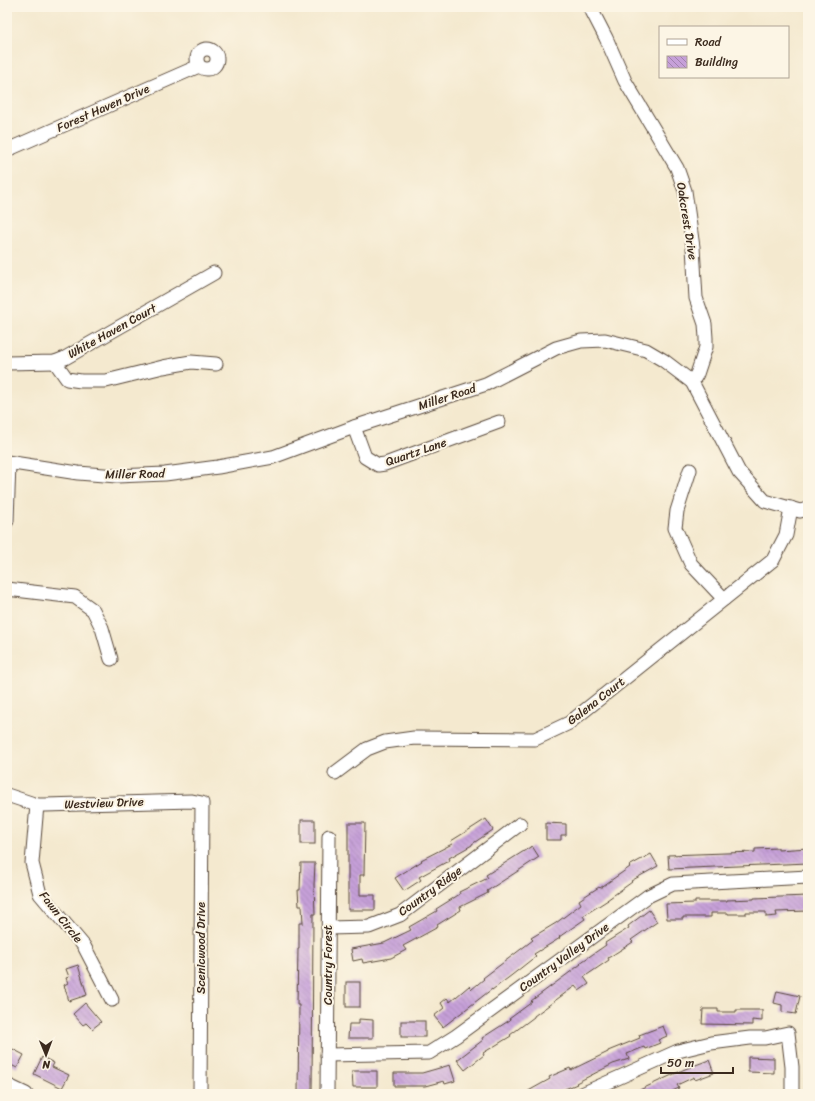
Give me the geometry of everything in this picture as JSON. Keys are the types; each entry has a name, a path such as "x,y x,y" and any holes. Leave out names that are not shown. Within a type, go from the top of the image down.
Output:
{"street":[{"name":"Oakcrest Drive","path":"590,7 606,38 625,81 678,168 685,191 693,247 696,298 705,324 706,338 706,347 697,374 692,382"},
{"name":"Forest Haven Drive","path":"7,150 199,66"},
{"name":"White Haven Court","path":"214,273 65,358 55,362 67,379 81,381 106,381 163,367 191,362 216,364"},
{"name":"Miller Road","path":"8,462 78,473 116,476 165,474 218,467 273,457 354,427 486,384 556,348 581,341 605,340 646,350 663,360 692,382 739,472 765,501 800,511 808,509"},
{"path":"7,363 55,362"},
{"name":"Quartz Lane","path":"354,427 365,457 378,465 385,464 499,422"},
{"path":"7,521 8,462"},
{"path":"690,470 676,511 675,528 691,564 724,599"},
{"name":"Galena Court","path":"335,772 367,749 385,742 414,738 535,739 569,723 773,560 786,535 791,508"},
{"path":"7,589 75,597 93,610 102,628 111,659"},
{"name":"Westview Drive","path":"7,795 37,805 192,801 202,803"},
{"name":"Scenicwood Drive","path":"200,1094 202,803"},
{"name":"Fawn Circle","path":"37,805 32,863 40,894 84,946 112,1000"},
{"name":"Country Ridge","path":"328,928 369,927 400,915 520,824"},
{"name":"Country Forest","path":"327,1094 329,836"},
{"name":"Country Valley Drive","path":"327,1055 428,1052 456,1036 648,896 673,884 808,877"},
{"path":"582,1094 678,1051 711,1043 750,1038 765,1038 788,1034 792,1067 792,1094"},
{"path":"7,1085 26,1094"}],"building":[{"path":"486,819 493,830 472,845 449,858 450,860 419,877 421,880 404,891 395,878 422,861 421,860 452,844 451,841"},
{"path":"301,820 315,820 315,844 301,844"},
{"path":"348,823 365,823 364,875 360,875 360,895 375,895 375,910 348,910"},
{"path":"546,823 566,824 566,835 561,835 561,840 546,840"},
{"path":"532,846 539,857 487,891 488,893 460,907 461,910 437,925 438,927 403,946 406,950 391,958 363,963 362,959 353,961 351,949 384,943 411,930 409,927 437,911 436,909 460,894 459,892 488,878 486,875"},
{"path":"778,848 778,850 808,848 808,863 669,869 668,855 755,852 755,849"},
{"path":"651,854 658,866 631,881 632,882 608,900 583,916 585,919 559,937 560,938 534,954 536,956 443,1027 434,1016 444,1008 441,1003 447,998 450,1002 469,986 472,989 484,979 483,978 533,940 531,938 556,923 581,904 579,900 599,887 600,888 630,867 629,866"},
{"path":"301,863 315,863 315,914 313,914 312,1094 298,1094 298,949 299,923 303,923 302,906 299,906 298,890 300,890"},
{"path":"808,896 808,911 776,912 777,916 766,917 766,912 746,912 746,914 711,913 711,917 683,917 683,919 667,919 666,904 695,903 695,901 727,901 754,898"},
{"path":"649,910 657,922 631,940 633,942 608,958 609,960 584,977 589,984 579,991 575,986 534,1016 510,1035 511,1036 483,1053 484,1055 465,1070 457,1060 483,1040 482,1038 510,1020 509,1019 532,1002 531,1001 606,945 605,943 629,928 628,926"},
{"path":"78,965 87,995 69,1001 64,985 68,983 66,978 69,977 66,969"},
{"path":"346,982 360,982 360,1007 346,1007"},
{"path":"777,991 800,996 796,1014 782,1012 782,1005 774,1003"},
{"path":"85,1003 101,1022 92,1029 86,1023 83,1025 73,1014"},
{"path":"703,1009 718,1009 718,1012 762,1010 762,1021 752,1020 752,1025 702,1024"},
{"path":"359,1019 373,1020 373,1038 348,1038 349,1024 359,1024"},
{"path":"401,1021 425,1021 425,1037 401,1037"},
{"path":"663,1026 667,1036 658,1040 660,1043 645,1049 644,1047 627,1054 629,1059 613,1064 576,1083 577,1084 553,1094 523,1094 550,1079 549,1077 570,1068 571,1070 608,1051 640,1038 639,1035"},
{"path":"7,1046 24,1055 17,1068 7,1063"},
{"path":"42,1057 54,1063 52,1067 69,1075 62,1088 34,1074"},
{"path":"748,1057 774,1058 774,1073 748,1072"},
{"path":"709,1060 714,1073 695,1080 694,1077 677,1085 679,1088 666,1094 631,1094 685,1069"},
{"path":"450,1065 455,1081 445,1084 444,1081 425,1086 394,1086 394,1073 422,1073"},
{"path":"352,1071 377,1071 377,1087 353,1087"}]}
